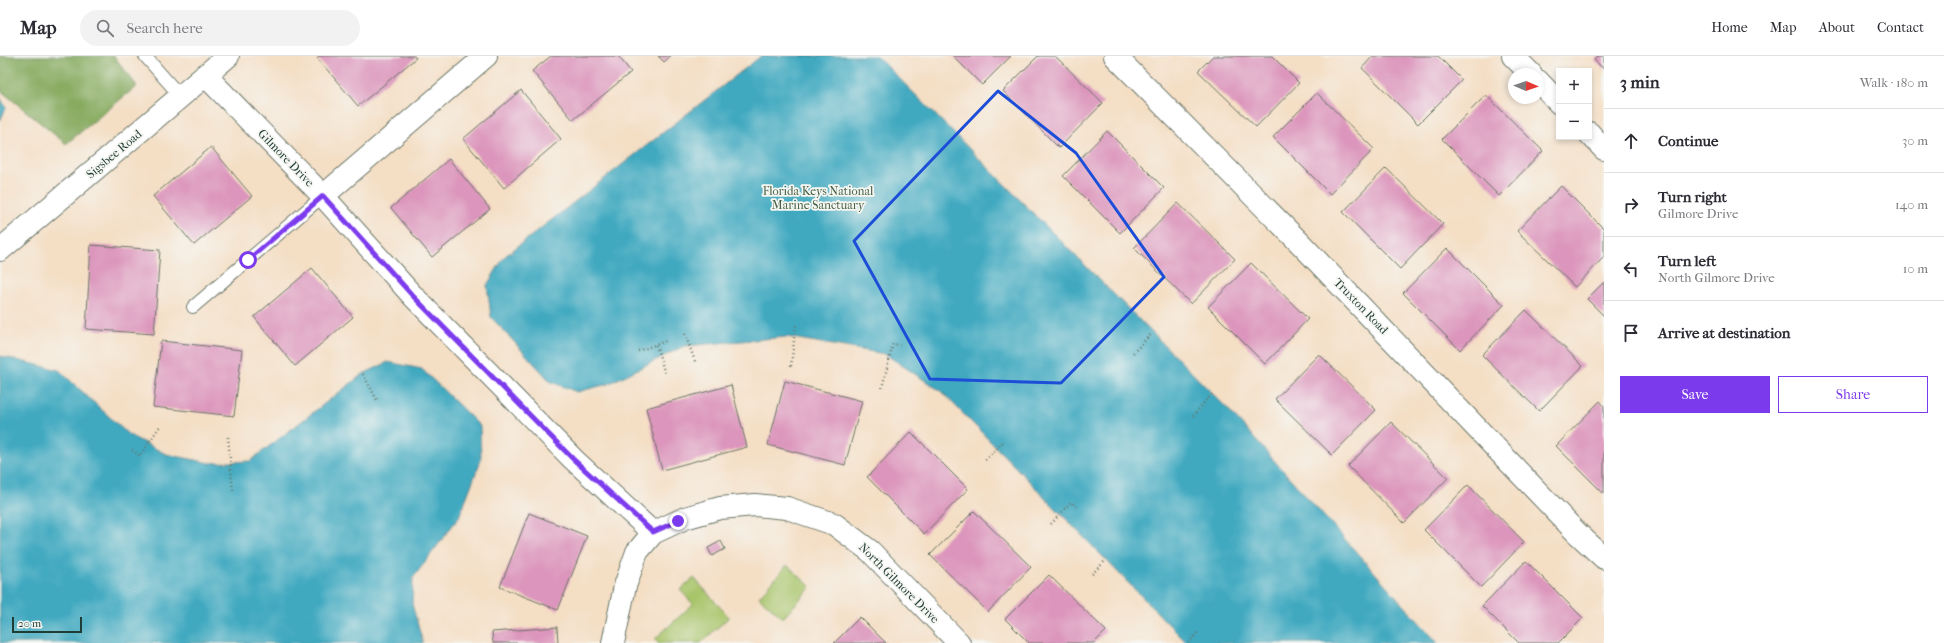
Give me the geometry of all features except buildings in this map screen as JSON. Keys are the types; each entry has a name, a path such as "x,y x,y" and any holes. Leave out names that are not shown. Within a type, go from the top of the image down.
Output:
{"street":[{"name":"Sigsbee Road","path":"0,250 182,97 228,56"},
{"path":"323,196 486,56"},
{"name":"Truxton Road","path":"1115,56 1301,244 1576,532 1604,558"},
{"path":"1513,56 1525,68"},
{"name":"Gilmore Drive","path":"205,75 323,196 412,295 573,459 653,532"},
{"path":"1544,87 1556,100"},
{"path":"1592,136 1604,149"},
{"name":"North Gilmore Drive","path":"653,532 685,518 713,510 755,505 787,508 834,524 870,551 959,643"},
{"path":"614,643 625,586 637,552 653,532"}],"lane":[{"path":"145,56 182,97"},
{"path":"193,307 323,196"}],"path":[{"path":"791,366 796,324"},
{"path":"1133,353 1152,333"},
{"path":"685,334 696,364"},
{"path":"638,352 666,341"},
{"path":"882,388 893,344 900,345"},
{"path":"656,345 665,374"},
{"path":"363,374 378,402"},
{"path":"1193,416 1212,394"},
{"path":"132,450 140,456 160,426"},
{"path":"228,437 233,491"},
{"path":"985,460 1003,442"},
{"path":"1051,524 1071,502 1078,508"},
{"path":"1092,574 1106,560"},
{"path":"1189,643 1198,632"}],"highlighted area":[{"path":"998,91 1076,153 1164,277 1061,383 930,379 854,241"}],"green space":[{"path":"0,56 114,56 137,86 66,144 0,90"},
{"path":"787,565 811,587 783,618 759,597"},
{"path":"694,578 729,617 701,643 659,643 655,639 693,604 680,590"}],"water":[{"name":"Florida Keys National Marine Sanctuary","path":"761,56 877,56 1226,407 1438,643 1187,643 942,392 885,354 787,337 684,346 608,384 577,392 551,382 491,317 487,285 504,257"},
{"path":"0,97 6,108 0,121"},
{"path":"0,356 59,370 129,435 166,454 210,463 250,461 363,374 388,362 422,369 480,426 481,460 459,517 413,578 412,604 423,643 0,643"}],"route":[{"path":"248,260 323,196 412,295 573,459 653,532 678,521"}]}
